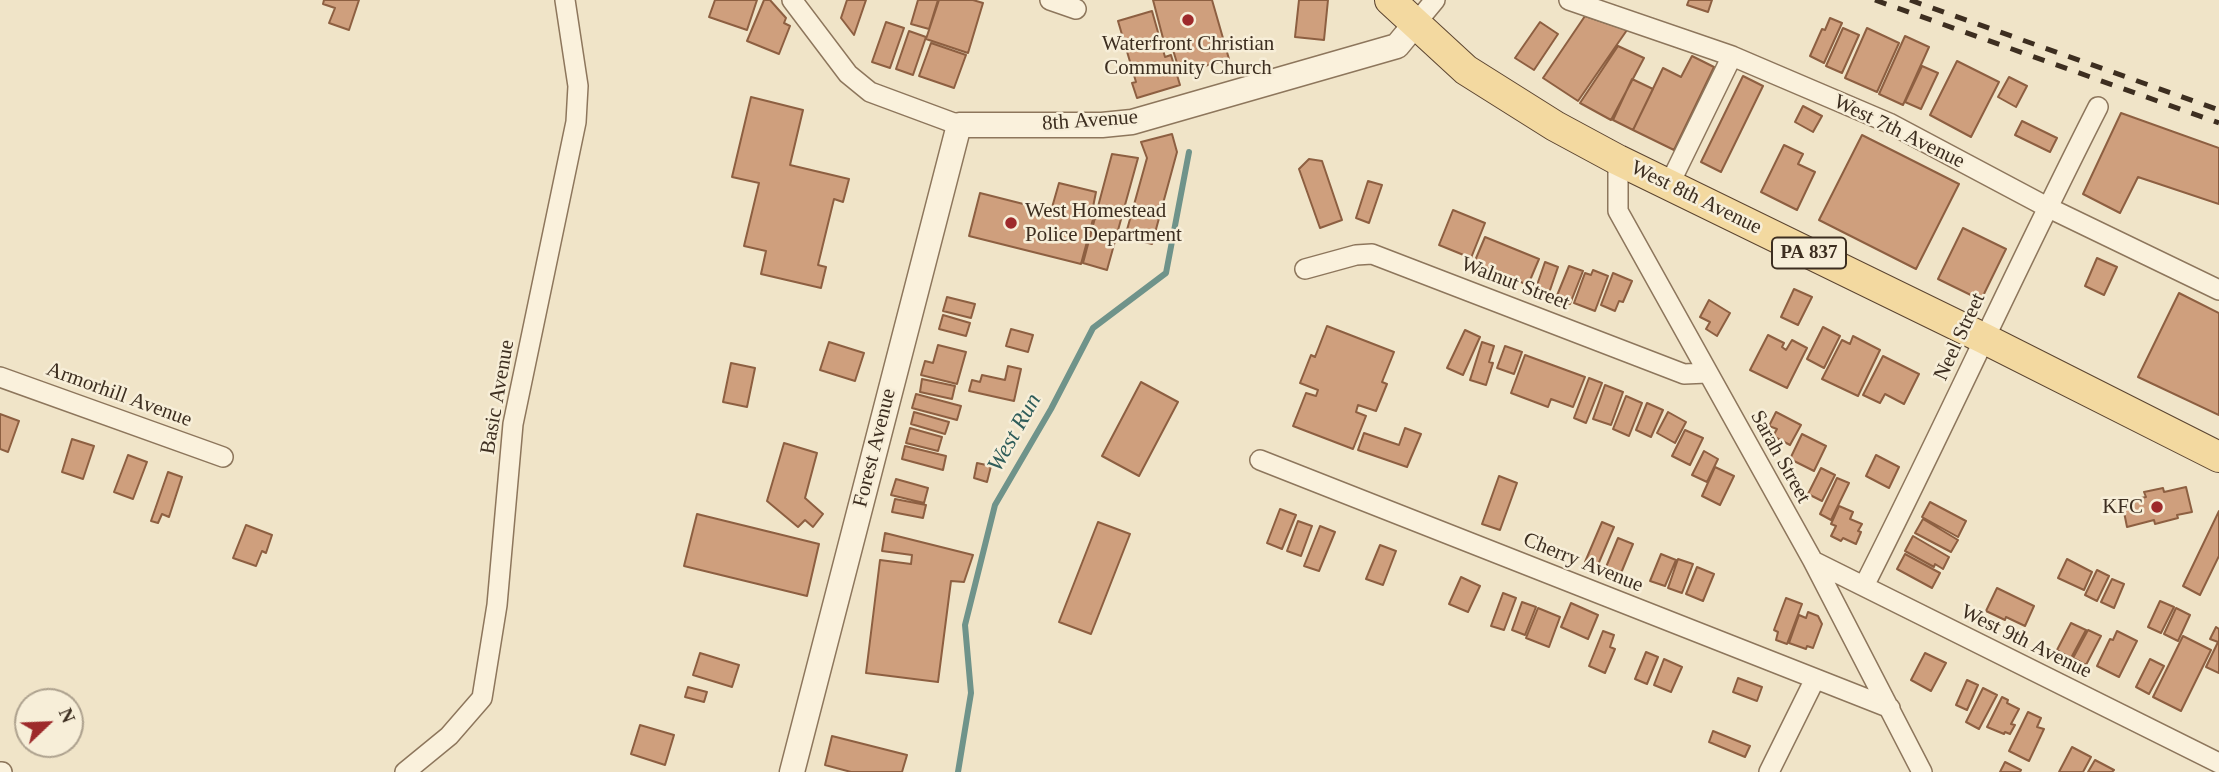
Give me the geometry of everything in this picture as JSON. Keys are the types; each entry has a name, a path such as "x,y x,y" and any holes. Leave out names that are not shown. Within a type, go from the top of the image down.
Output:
{"main road":[{"name":"PA 837","path":"1390,0 1416,23"},
{"name":"West 8th Avenue","path":"1416,23 1466,70 1555,126 1618,160 1983,338 2219,457"}],"street":[{"name":"Basic Avenue","path":"405,772 449,736 482,698 497,605 513,425 576,122 578,86 565,0"},
{"name":"8th Avenue","path":"792,0 848,74 870,92 958,125 1102,125 1132,122 1397,46 1416,23"},
{"path":"1050,0 1076,9"},
{"path":"1416,23 1436,0"},
{"name":"West 7th Avenue","path":"1569,0 1732,57 1889,123 2047,207 2219,290"},
{"path":"1669,185 1732,57"},
{"name":"Neel Street","path":"1864,586 2098,107"},
{"name":"Forest Avenue","path":"793,772 958,125"},
{"name":"Sarah Street","path":"1618,160 1618,211 1812,561 1922,772"},
{"name":"Walnut Street","path":"1305,269 1356,255 1372,254 1684,374 1707,373"},
{"name":"Armorhill Avenue","path":"0,377 223,457"},
{"name":"Cherry Avenue","path":"1260,460 1890,708"},
{"name":"West 9th Avenue","path":"1812,561 2219,763"},
{"path":"1769,772 1815,679"}],"building":[{"path":"324,0 359,0 349,30 329,23 335,8 323,4"},
{"path":"715,0 757,0 747,30 709,17"},
{"path":"764,0 770,0 786,18 784,23 790,26 779,54 747,41"},
{"path":"847,0 866,0 854,35 841,18"},
{"path":"918,0 938,0 929,29 911,24"},
{"path":"939,0 973,0 983,3 968,53 926,39"},
{"name":"Waterfront Christian Community Church","path":"1153,0 1212,0 1229,59 1180,73 1170,40 1164,42"},
{"path":"1299,0 1328,0 1324,40 1295,37"},
{"path":"1689,0 1712,0 1708,12 1687,5"},
{"path":"1152,11 1165,57 1171,55 1180,85 1137,98 1132,83 1136,82 1118,21"},
{"path":"1585,16 1627,30 1578,101 1543,78"},
{"path":"1830,18 1842,23 1824,63 1810,56"},
{"path":"886,22 904,28 890,68 872,62"},
{"path":"1540,22 1558,34 1534,70 1515,58"},
{"path":"1843,28 1859,35 1842,73 1826,66"},
{"path":"1867,28 1899,43 1877,92 1845,78"},
{"path":"909,31 926,37 913,75 896,69"},
{"path":"1905,36 1929,47 1903,105 1879,94"},
{"path":"931,43 966,55 954,88 919,76"},
{"path":"1618,46 1644,58 1611,120 1580,103"},
{"path":"1692,56 1714,67 1674,150 1633,130 1663,68 1681,77"},
{"path":"1957,61 1999,82 1971,137 1930,115"},
{"path":"1922,66 1938,73 1921,109 1905,102"},
{"path":"1743,76 1763,86 1721,172 1701,162"},
{"path":"2009,77 2027,86 2016,107 1998,97"},
{"path":"1632,79 1653,89 1633,130 1613,120"},
{"path":"751,97 803,110 790,165 849,179 843,202 834,199 818,265 826,267 821,288 761,274 766,251 744,246 759,183 732,177"},
{"path":"1803,106 1822,116 1813,132 1795,122"},
{"path":"2121,113 2219,148 2219,204 2138,177 2120,213 2083,194"},
{"path":"2022,121 2057,138 2050,152 2015,135"},
{"path":"1172,134 1177,152 1152,244 1125,237 1147,158 1141,142"},
{"path":"1862,135 1959,184 1916,269 1819,220"},
{"path":"1784,145 1803,154 1798,164 1815,172 1797,210 1761,192"},
{"path":"1112,154 1138,158 1107,270 1083,263"},
{"path":"1309,159 1322,161 1342,220 1320,228 1299,169"},
{"path":"1368,181 1382,185 1369,223 1356,218"},
{"path":"1059,183 1096,192 1093,207 1096,208 1081,264 969,236 980,193 1051,211"},
{"path":"1453,210 1485,223 1471,258 1439,245"},
{"path":"1963,228 2006,249 1981,300 1938,279"},
{"path":"1485,237 1539,259 1528,285 1474,263"},
{"path":"2097,258 2117,267 2104,295 2085,286"},
{"path":"1545,262 1558,267 1549,293 1536,288"},
{"path":"1569,266 1583,271 1570,304 1556,298"},
{"path":"1593,270 1608,276 1595,311 1574,303 1585,273 1591,275"},
{"path":"1613,273 1632,281 1623,302 1619,301 1615,311 1601,305"},
{"path":"1794,289 1812,297 1798,325 1781,317"},
{"path":"2179,293 2219,313 2219,415 2138,377"},
{"path":"947,297 975,304 971,318 943,311"},
{"path":"1709,300 1730,313 1717,336 1706,329 1710,322 1700,317"},
{"path":"943,315 970,323 966,336 939,329"},
{"path":"1327,326 1394,352 1382,382 1387,384 1376,411 1358,405 1356,412 1366,416 1353,449 1293,426 1306,393 1316,396 1318,390 1300,383 1311,355 1315,357"},
{"path":"1823,327 1840,336 1824,368 1807,359"},
{"path":"1011,329 1033,335 1028,352 1006,346"},
{"path":"1465,330 1480,337 1463,375 1447,368"},
{"path":"1768,335 1784,343 1782,347 1786,350 1792,340 1807,348 1787,388 1750,370"},
{"path":"1853,336 1880,350 1858,396 1822,379 1842,340 1850,344"},
{"path":"829,342 864,353 855,381 820,370"},
{"path":"1482,342 1494,346 1489,362 1493,363 1486,385 1470,380"},
{"path":"938,345 966,352 957,384 921,375 925,361 933,363"},
{"path":"1505,346 1522,352 1514,374 1497,368"},
{"path":"1525,355 1585,377 1573,407 1551,399 1548,407 1511,393"},
{"path":"1883,356 1919,374 1904,404 1885,394 1880,403 1863,395"},
{"path":"731,363 755,368 747,407 723,402"},
{"path":"1008,366 1021,369 1014,401 969,391 972,380 980,382 982,375 1005,380"},
{"path":"1589,378 1602,383 1586,423 1574,418"},
{"path":"922,379 955,386 952,399 920,392"},
{"path":"1141,382 1178,402 1139,476 1102,456"},
{"path":"1605,385 1623,392 1611,425 1593,419"},
{"path":"916,394 961,406 957,420 912,408"},
{"path":"1626,396 1642,403 1629,436 1613,429"},
{"path":"1647,403 1663,410 1651,437 1636,430"},
{"path":"914,412 949,422 945,434 911,424"},
{"path":"1668,412 1686,422 1675,443 1657,433"},
{"path":"1776,412 1801,425 1790,445 1773,436 1777,429 1769,426"},
{"path":"0,414 19,421 8,452 0,449"},
{"path":"910,428 942,437 938,451 906,443"},
{"path":"1405,428 1421,434 1407,467 1358,450 1364,433 1399,445"},
{"path":"1685,430 1703,438 1690,465 1672,456"},
{"path":"1802,434 1826,446 1814,471 1790,459"},
{"path":"72,439 94,446 83,479 62,472"},
{"path":"784,443 817,453 805,498 823,514 813,527 805,520 798,527 767,501"},
{"path":"905,446 946,456 943,470 902,459"},
{"path":"1704,451 1718,459 1707,482 1692,475"},
{"path":"128,455 147,462 133,499 114,492"},
{"path":"1876,455 1899,467 1889,488 1866,476"},
{"path":"977,463 991,466 987,482 974,478"},
{"path":"1715,467 1734,476 1720,505 1702,496"},
{"path":"1821,468 1835,475 1822,501 1808,494"},
{"path":"168,472 182,477 169,517 162,514 158,523 151,521"},
{"path":"1499,476 1517,483 1500,530 1482,524"},
{"path":"1837,478 1849,483 1831,520 1820,514"},
{"path":"896,479 928,488 924,503 891,495"},
{"name":"KFC","path":"2186,487 2192,512 2155,524 2154,520 2127,527 2122,502 2146,497 2144,492 2163,488 2164,492"},
{"path":"895,499 926,505 923,518 892,512"},
{"path":"1930,502 1966,521 1958,537 1922,517"},
{"path":"1839,506 1853,512 1850,519 1862,524 1856,544 1831,536 1836,526 1831,524"},
{"path":"1280,509 1296,515 1282,549 1267,543"},
{"path":"2219,511 2219,556 2200,595 2183,586"},
{"path":"697,514 819,544 807,596 684,566"},
{"path":"1923,519 1958,540 1951,552 1915,533"},
{"path":"1298,521 1312,526 1301,556 1287,551"},
{"path":"1098,522 1130,534 1091,634 1059,622"},
{"path":"1602,522 1614,527 1597,567 1585,562"},
{"path":"246,525 272,535 266,553 262,551 256,566 233,558"},
{"path":"1320,526 1335,532 1319,571 1304,566"},
{"path":"885,533 973,555 964,582 951,581 938,682 866,673 880,560 911,564 912,555 882,551"},
{"path":"1913,536 1949,557 1943,569 1905,551"},
{"path":"1618,538 1633,544 1619,578 1604,572"},
{"path":"1380,545 1396,551 1383,585 1366,579"},
{"path":"1661,554 1676,560 1665,586 1650,581"},
{"path":"1905,554 1940,573 1932,588 1897,569"},
{"path":"1678,559 1693,564 1682,593 1668,588"},
{"path":"2067,559 2092,572 2084,590 2058,578"},
{"path":"1697,567 1714,574 1703,601 1686,594"},
{"path":"2097,570 2109,576 2097,601 2085,595"},
{"path":"1461,577 1480,586 1468,612 1449,604"},
{"path":"2112,579 2124,584 2114,608 2101,602"},
{"path":"1997,588 2034,606 2025,626 1986,611"},
{"path":"1503,593 1516,598 1504,630 1491,626"},
{"path":"1786,598 1802,604 1787,644 1776,640 1778,632 1774,630"},
{"path":"2160,601 2174,607 2161,633 2148,627"},
{"path":"1522,602 1536,607 1525,635 1512,630"},
{"path":"1571,603 1598,615 1588,639 1561,627"},
{"path":"1538,608 1560,617 1549,647 1526,638"},
{"path":"2176,608 2190,615 2178,641 2164,634"},
{"path":"1808,612 1818,616 1822,624 1813,648 1807,646 1806,649 1789,643 1799,615 1806,618"},
{"path":"2071,623 2086,630 2071,658 2057,650"},
{"path":"2216,627 2219,629 2219,673 2206,667 2218,642 2210,639"},
{"path":"2088,630 2101,636 2086,665 2073,658"},
{"path":"1603,631 1614,635 1610,647 1615,649 1605,673 1589,666"},
{"path":"2117,631 2137,641 2119,677 2097,666 2110,639 2113,640"},
{"path":"2183,636 2211,650 2181,711 2153,697"},
{"path":"1646,652 1658,657 1647,684 1635,679"},
{"path":"700,653 739,665 732,687 693,675"},
{"path":"1925,653 1946,663 1931,691 1911,680"},
{"path":"1664,659 1682,667 1671,692 1654,685"},
{"path":"2150,659 2164,666 2149,694 2136,687"},
{"path":"1738,678 1762,687 1757,701 1733,692"},
{"path":"1967,680 1978,685 1967,710 1956,705"},
{"path":"688,687 707,692 704,702 685,697"},
{"path":"1983,688 1997,695 1979,729 1966,722"},
{"path":"2002,697 2019,709 2011,724 2015,725 2010,734 1987,727"},
{"path":"2028,712 2041,718 2037,727 2044,729 2029,761 2009,751"},
{"path":"640,725 674,735 665,765 631,754"},
{"path":"1713,731 1750,746 1745,757 1709,742"},
{"path":"832,736 907,755 902,772 851,772 825,765"},
{"path":"2072,747 2091,757 2083,772 2059,772"},
{"path":"2095,760 2114,770 2088,772"},
{"path":"2005,762 2021,770 2020,772 2000,772"}],"waterway":[{"name":"West Run","path":"958,772 971,693 965,625 995,505 1051,409 1093,328 1166,273 1189,152"}],"railway":[{"path":"1875,0 2219,123"},
{"path":"1910,0 2219,110"}],"place":[{"name":"Waterfront Christian Community Church","path":"1188,20"},
{"name":"West Homestead Police Department","path":"1011,223"},
{"name":"KFC","path":"2157,507"}]}
